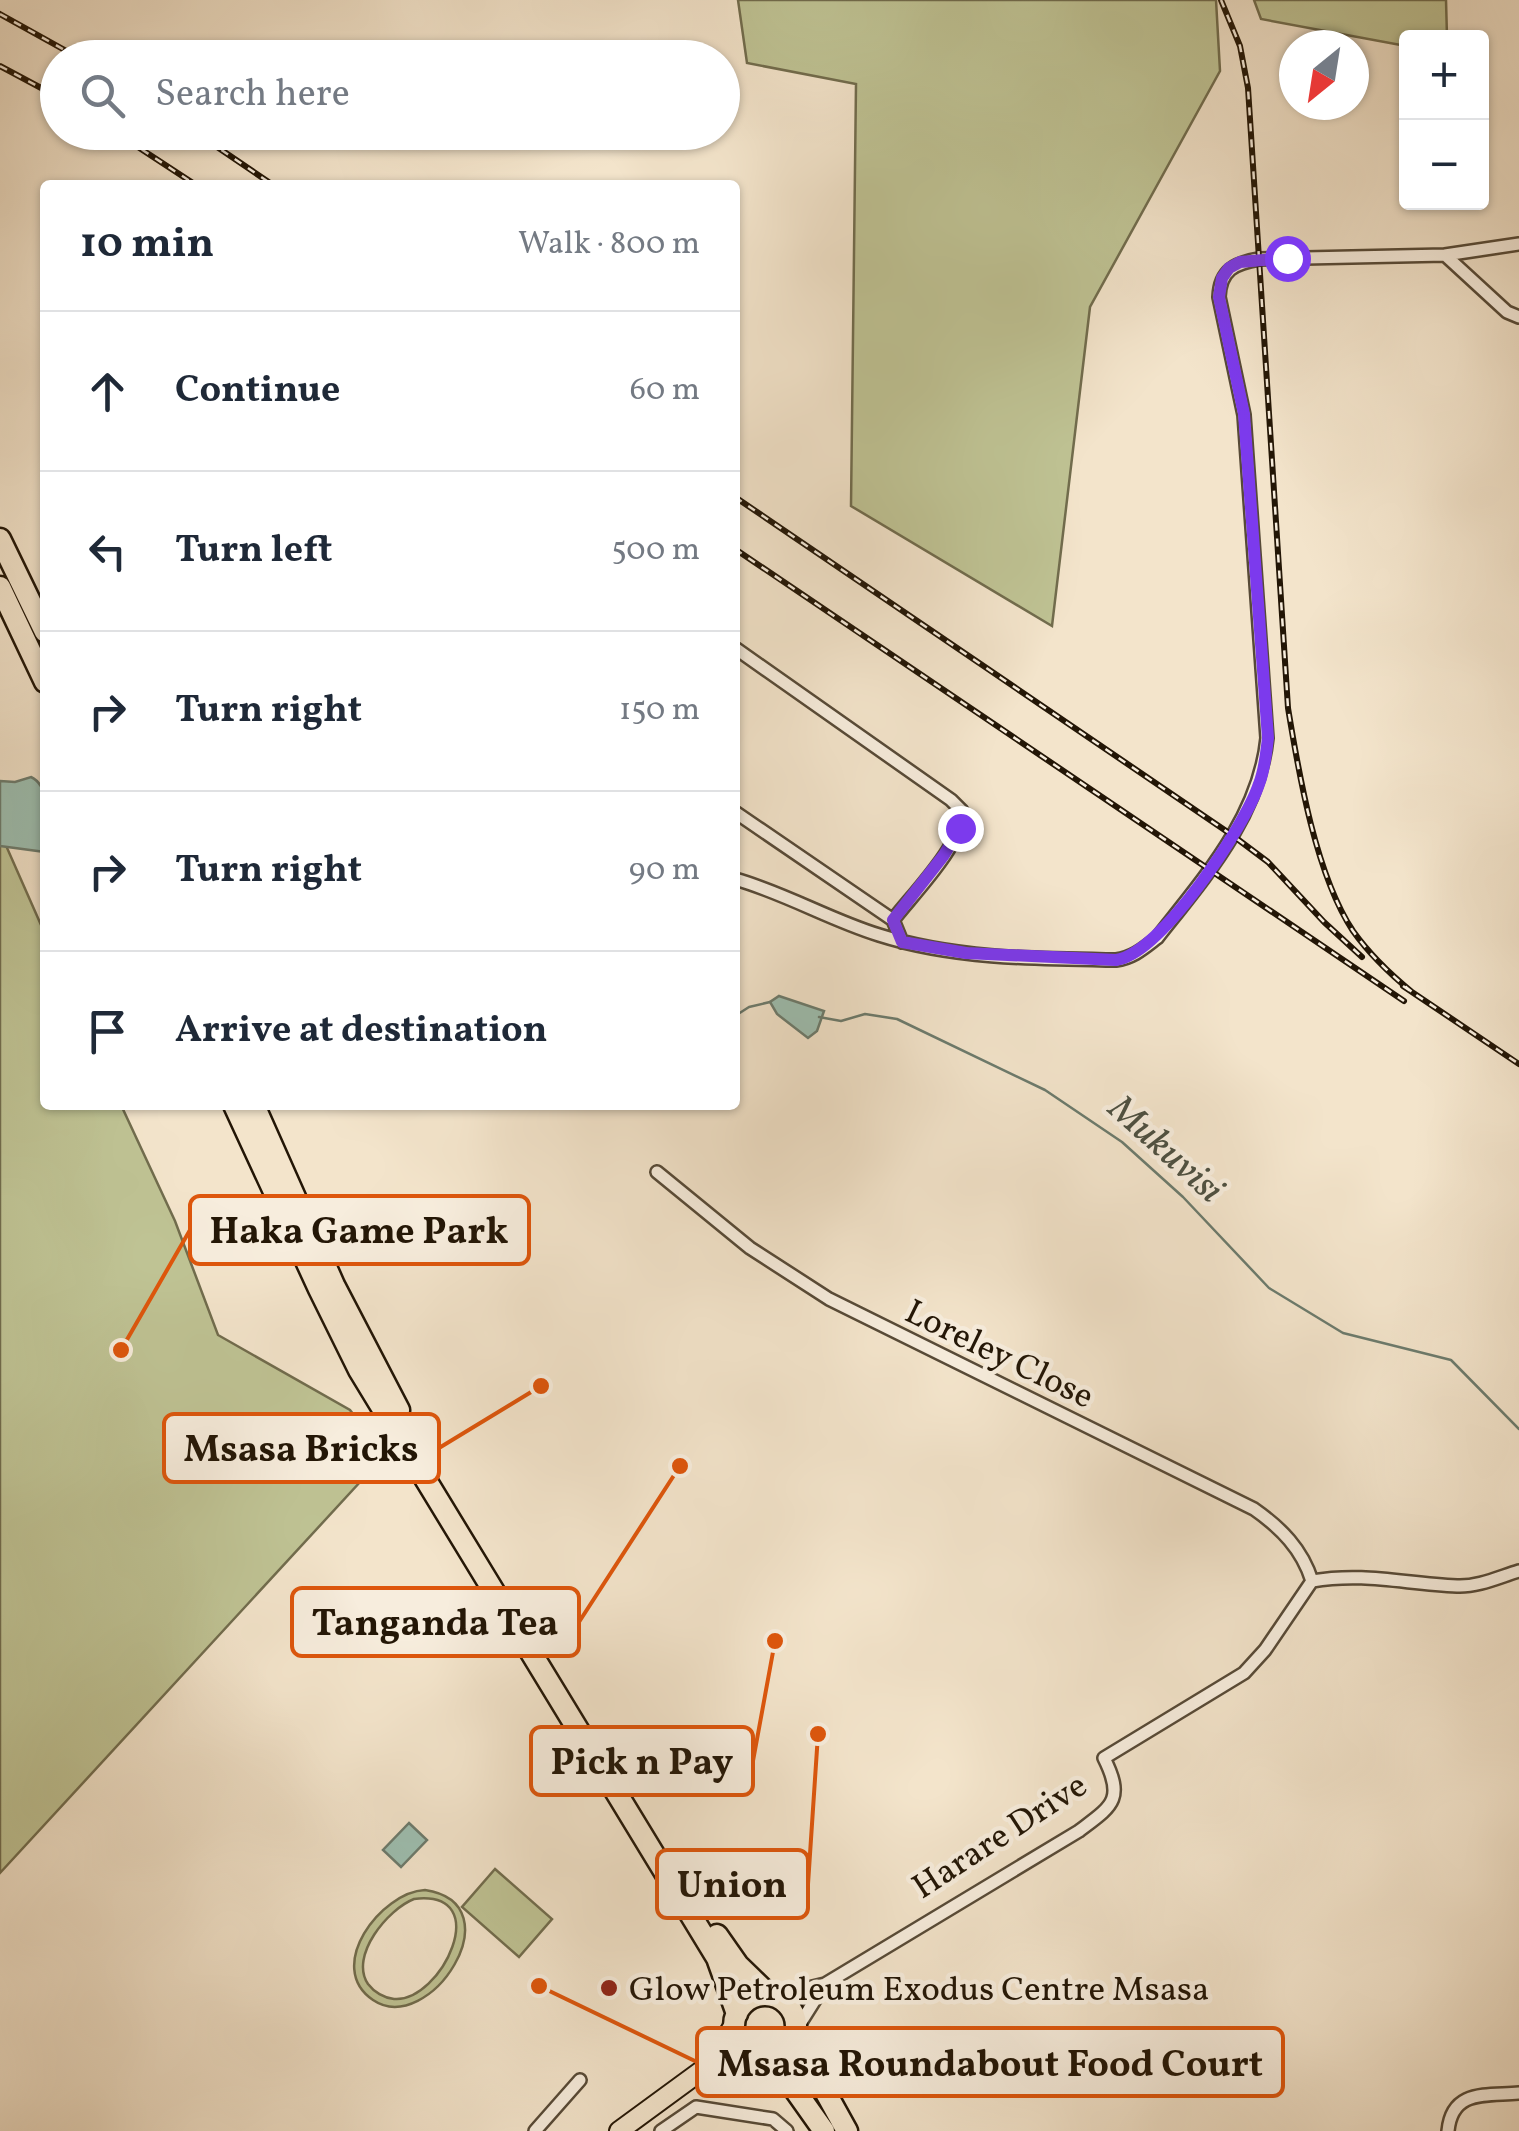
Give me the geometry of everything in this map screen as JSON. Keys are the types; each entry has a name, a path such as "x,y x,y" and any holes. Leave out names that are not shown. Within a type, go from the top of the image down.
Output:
{"highway":[{"path":"0,539 40,622"},
{"path":"0,586 40,671"},
{"path":"236,1110 360,1370 716,1958 735,2019 737,2039 790,2083 824,2131"},
{"path":"256,1110 334,1285 389,1394 729,1954 792,2010 795,2034 847,2131"},
{"path":"735,2019 753,1997 772,1996"},
{"path":"757,2056 782,2052 795,2034"}],"main road":[{"path":"620,2131 705,2068 735,2019"},
{"path":"705,2068 757,2056"}],"street":[{"path":"740,881 902,942 966,953 1116,960 1134,955 1157,938 1211,869 1250,806 1262,773 1268,738 1244,414 1219,297 1222,278 1240,262 1260,259 1445,254 1519,244"},
{"path":"1445,254 1507,312 1519,317"},
{"path":"740,652 962,811 960,828 944,855 893,920"},
{"path":"740,815 893,920 902,942"},
{"name":"Loreley Close","path":"657,1172 785,1273 830,1299 1254,1509 1286,1534 1312,1581"},
{"path":"1312,1581 1367,1576 1457,1586 1519,1571"},
{"name":"Harare Drive","path":"772,1996 825,1984 1079,1831 1110,1808 1115,1788 1104,1758 1244,1673 1265,1650 1312,1581"},
{"name":"Harare Drive","path":"795,2034 825,1984"},
{"path":"536,2131 580,2080"},
{"path":"681,2087 696,2107"},
{"path":"1448,2131 1458,2102 1519,2092"},
{"path":"661,2131 696,2107 773,2119 787,2131"}],"green space":[{"path":"738,0 1216,0 1220,71 1090,307 1052,626 851,506 856,84 747,63"},
{"path":"1254,0 1446,0 1447,30 1399,30 1399,45 1369,39 1369,30 1320,30 1261,19"},
{"path":"0,832 40,923 40,1110 123,1110 175,1221 218,1335 350,1410 384,1456 0,1873"},
{"path":"495,1869 552,1919 519,1957 462,1907"},
{"path":"425,1890 451,1900 464,1918 464,1941 454,1965 438,1986 418,2001 395,2007 373,2000 359,1986 354,1969 356,1951 376,1917 408,1894","holes":["414,1899 439,1901 452,1911 456,1927 443,1966 412,1995 394,1999 376,1992 363,1973 367,1947 374,1935 404,1904"]}],"shaded area":[{"path":"31,777 40,785 40,851 0,846 0,781"},
{"path":"779,996 824,1011 817,1031 808,1038 777,1014 770,1002"},
{"path":"409,1823 427,1840 401,1867 383,1850"}],"waterway":[{"name":"Mukuvisi","path":"740,1013 770,1002"},
{"name":"Mukuvisi","path":"819,1017 841,1021 865,1014 897,1019 1045,1090 1122,1142 1183,1197 1269,1288 1343,1333 1451,1360 1519,1429"}],"railway":[{"path":"1221,0 1240,46 1248,88 1288,708 1298,763 1319,853 1340,908 1366,948 1412,992"},
{"path":"0,14 47,40"},
{"path":"0,66 40,87"},
{"path":"143,150 188,180"},
{"path":"221,150 266,180"},
{"path":"740,500 1232,835 1268,862 1362,957"},
{"path":"740,552 1404,1001"},
{"path":"1403,986 1519,1064"}],"place":[{"name":"Haka Game Park","path":"121,1350"},
{"name":"Msasa Bricks","path":"541,1386"},
{"name":"Tanganda Tea","path":"680,1466"},
{"name":"Pick n Pay","path":"775,1641"},
{"name":"Union","path":"818,1734"},
{"name":"Msasa Roundabout Food Court","path":"539,1986"},
{"name":"Glow Petroleum Exodus Centre Msasa","path":"609,1988"}],"route":[{"path":"960,828 893,920 902,942 966,953 1116,960 1127,959 1157,938 1211,869 1250,806 1260,784 1268,738 1244,414 1219,288 1229,268 1240,262 1287,258"}]}
